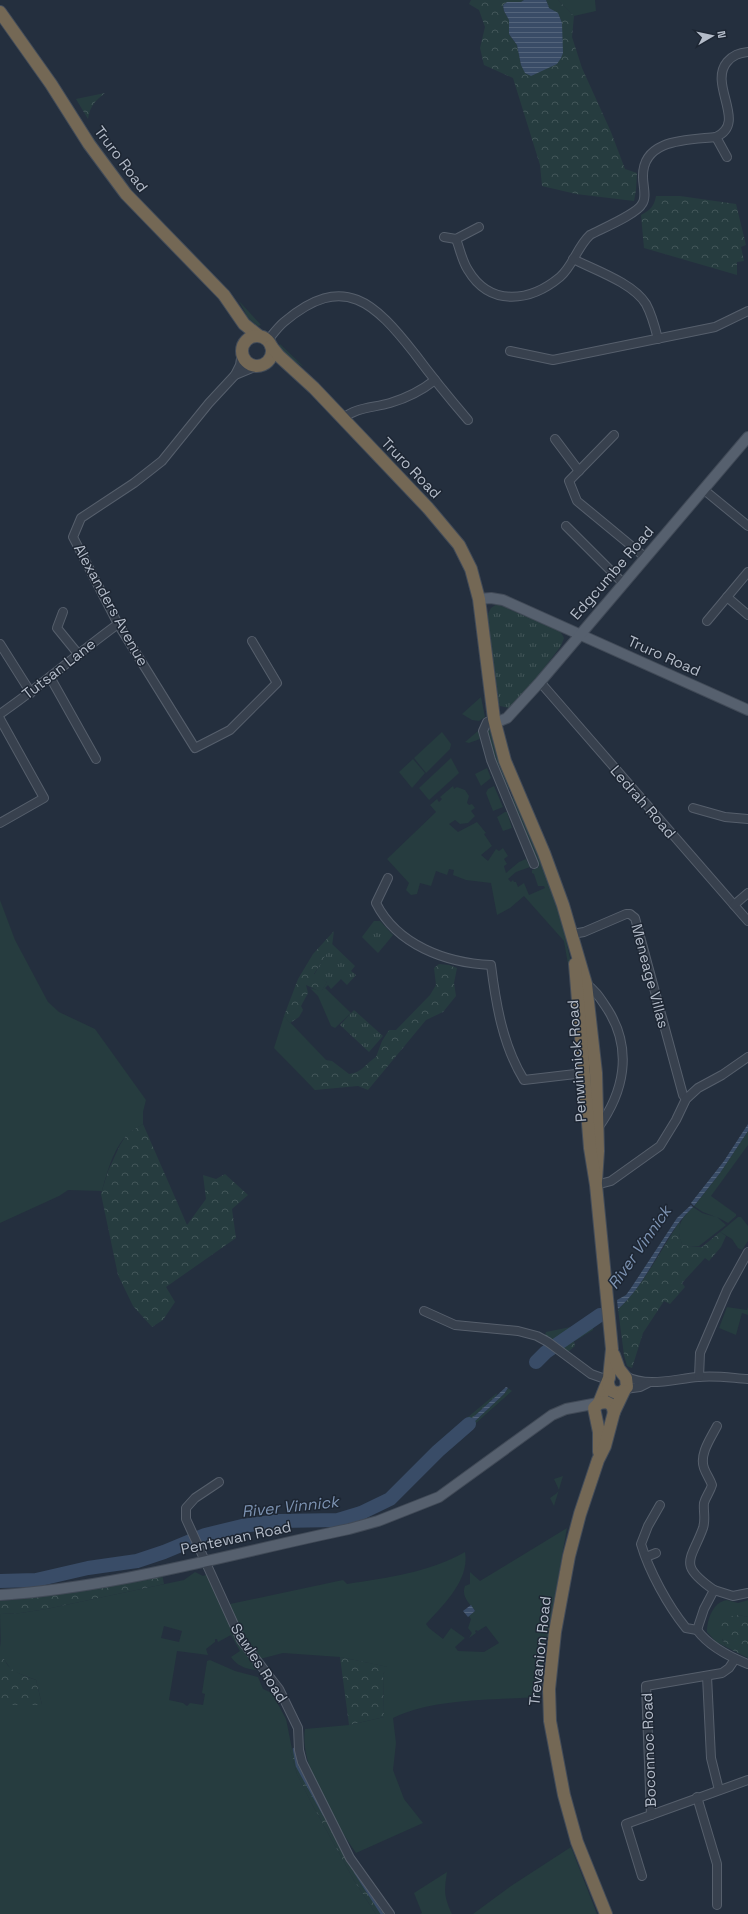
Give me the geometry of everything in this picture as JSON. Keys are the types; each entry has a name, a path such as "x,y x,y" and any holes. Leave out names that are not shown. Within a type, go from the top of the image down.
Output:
{"highway":[{"name":"Truro Road","path":"0,12 51,84 89,144 126,194 224,295 244,324 266,341 279,356 298,372 428,508 459,545 471,569 479,599 483,628"},
{"name":"Truro Road","path":"234,311 243,349"},
{"path":"259,365 271,357 266,341 249,338 243,349 247,361 259,365 287,368 298,372"},
{"name":"Penwinnick Road","path":"483,628 495,721 505,761 544,853 586,984 592,1029 590,1073 590,1148 596,1183 612,1349"},
{"name":"Penwinnick Road","path":"572,937 598,1128 596,1183"},
{"path":"598,1460 605,1446 613,1415 628,1384 612,1349"},
{"path":"598,1460 600,1441 594,1408 598,1403 608,1380 612,1349"},
{"path":"608,1380 615,1374 623,1375"},
{"path":"608,1380 612,1392 618,1393 625,1390"},
{"path":"598,1403 609,1403 613,1415"},
{"path":"596,1418 606,1421 613,1415"},
{"name":"Trevanion Road","path":"598,1460 580,1514 569,1556 555,1632 549,1689 551,1728 564,1795 577,1842 606,1914"}],"main road":[{"name":"Edgcumbe Road","path":"495,721 506,718 540,682 578,635 624,584 703,488 748,437"},
{"name":"Truro Road","path":"479,599 491,598 503,600 578,635 748,710"},
{"name":"Pentewan Road","path":"0,1595 40,1593 110,1581 350,1529 413,1509 448,1492 508,1446 552,1415 566,1409 598,1403"},
{"path":"566,1409 581,1411 596,1418"}],"street":[{"path":"456,239 468,270 478,282 493,294 520,297 542,288 560,277 580,246 590,235 633,212 643,204 645,192 643,176 645,162 656,149 669,142 716,137 722,134 729,127 730,116 721,85 720,75 732,56 748,52"},
{"path":"716,137 727,157"},
{"path":"444,237 456,239 479,227"},
{"path":"573,259 631,288 645,303 653,320 658,339"},
{"path":"266,341 283,323 302,308 322,299 338,296 349,296 368,304 383,317 399,334 468,420"},
{"path":"510,351 553,360 715,327 748,311"},
{"name":"Alexanders Avenue","path":"243,349 240,365 235,375 209,403 162,461 134,483 81,518 73,537 118,624 195,748 230,730 277,683 252,641"},
{"name":"Alexanders Avenue","path":"235,375 259,365"},
{"path":"342,418 357,410 390,403 414,394 435,380"},
{"path":"614,435 569,481 578,502 646,558"},
{"path":"555,439 579,471"},
{"path":"703,488 748,526"},
{"path":"566,526 624,584"},
{"path":"707,621 748,572"},
{"path":"727,597 748,615"},
{"path":"63,612 57,628 79,655"},
{"name":"Tutsan Lane","path":"0,714 30,693 79,655 94,641 118,624"},
{"path":"0,644 30,693"},
{"path":"50,677 96,759"},
{"name":"Ledrah Road","path":"540,682 748,921"},
{"path":"0,719 44,798 0,823"},
{"path":"495,721 486,722 483,731 492,762 505,796 534,864"},
{"path":"505,796 517,791"},
{"path":"693,808 725,817 748,819"},
{"path":"388,878 376,903 389,923 414,944 438,956 465,963 491,965 496,1001 503,1032 511,1054 524,1080 590,1073"},
{"path":"734,905 748,893"},
{"name":"Meneage Villas","path":"572,937 626,914 630,914 636,918 683,1095 686,1099"},
{"path":"586,984 592,988 612,1016 619,1032 623,1051 623,1068 617,1094 611,1110 598,1128"},
{"path":"596,1183 611,1181 660,1146 676,1120 686,1099 698,1088 722,1075 748,1057"},
{"path":"699,1377 700,1353 727,1290 748,1252"},
{"path":"424,1311 455,1325 526,1332 543,1339 591,1374 608,1380"},
{"path":"623,1375 632,1380 648,1383 699,1377 748,1379"},
{"path":"625,1390 640,1387 648,1383"},
{"path":"717,1426 708,1442 703,1458 704,1468 712,1486 705,1501 703,1527 690,1559 690,1565 695,1575 714,1590 733,1596 748,1593"},
{"name":"Sawles Road","path":"218,1482 195,1498 186,1508 186,1519 241,1640 279,1689 298,1728 299,1750 302,1762 350,1858 390,1914"},
{"path":"660,1505 648,1526 641,1544 667,1599 684,1627 697,1630 704,1639 735,1659 748,1664"},
{"path":"646,1557 656,1553"},
{"path":"697,1630 704,1609 714,1590"},
{"name":"Boconnoc Road","path":"652,1815 646,1686 707,1676 726,1671 735,1659"},
{"path":"707,1676 711,1758 719,1790"},
{"path":"642,1876 626,1824 748,1780"},
{"path":"697,1798 717,1864 717,1905"}],"green space":[{"path":"471,0 524,0 521,2 507,2 503,6 509,20 509,34 517,45 521,65 562,40 560,19 555,12 549,8 546,0 558,0 574,16 572,37 582,68 611,132 625,169 637,173 634,201 576,194 542,186 540,165 513,78 484,65 480,48 485,27 479,10 469,4"},
{"path":"558,0 595,0 596,11 574,16"},
{"path":"105,93 94,104 88,119 76,99"},
{"path":"656,196 680,196 736,204 746,245 741,247 744,261 737,262 737,275 644,248 641,215 651,208"},
{"path":"239,301 261,325 258,326 248,318"},
{"path":"280,344 304,367 286,356 279,346"},
{"path":"497,604 560,631 564,638 561,646 515,706 509,708 500,706 497,701 487,616 491,608"},
{"path":"481,697 485,717 479,721 472,720 462,714"},
{"path":"489,727 497,757 509,789 506,788 494,757 486,731"},
{"path":"478,731 480,739 469,743 465,742"},
{"path":"442,732 451,744 450,749 426,773 414,758"},
{"path":"451,758 459,773 429,800 419,788"},
{"path":"413,759 425,773 412,788 399,772"},
{"path":"487,768 491,778 481,786 475,774"},
{"path":"453,786 454,789 457,787 465,790 469,796 467,803 469,805 472,804 475,808 471,811 475,816 468,823 460,824 455,820 449,824 458,832 477,822 486,833 484,834 492,846 481,855 488,861 496,849 499,851 503,848 508,856 504,859 507,864 504,866 506,873 519,862 526,859 530,867 516,872 508,879 511,882 513,880 516,882 518,887 524,883 529,895 545,888 544,886 538,886 534,874 532,873 532,870 539,867 511,798 513,797 546,873 561,917 570,958 578,1023 564,941 524,896 510,908 497,915 491,883 466,880 453,875 454,870 449,869 447,875 436,871 431,886 420,883 417,894 411,895 406,890 409,883 387,859 436,812 430,805 437,799 439,802 442,799 440,797"},
{"path":"494,786 503,807 493,811 486,793 488,789"},
{"path":"507,812 512,828 503,831 497,817"},
{"path":"0,900 15,940 48,1002 59,1012 95,1029 146,1100 143,1112 143,1124 130,1132 118,1147 111,1162 102,1191 68,1190 59,1196 0,1223"},
{"path":"374,921 380,921 393,935 378,953 362,937"},
{"path":"334,931 332,946 314,974 327,982 321,992 306,985 308,993 301,1006 303,1010 299,1017 290,1023 284,1016 298,979 313,954"},
{"path":"332,944 355,966 351,971 356,975 347,985 341,979 331,989 328,985 321,992 327,982 314,975"},
{"path":"439,964 457,968 454,983 456,996 443,1012 426,1020 368,1090 358,1086 315,1090 305,1079 312,1064 318,1059 332,1061 349,1074 361,1070 376,1057 382,1041 389,1030 396,1030 430,995 436,985 434,968"},
{"path":"310,988 321,991 325,988 351,1013 335,1028 331,1026 318,996"},
{"path":"354,1010 383,1036 369,1052 340,1025"},
{"path":"284,1016 327,1061 315,1090 274,1048"},
{"path":"143,1124 187,1225 206,1199 203,1175 216,1179 225,1174 248,1195 232,1209 236,1238 166,1287 175,1302 163,1320 152,1327 133,1306 118,1275 101,1194 108,1171 120,1145 127,1134"},
{"path":"748,1131 748,1145 711,1196 736,1214 736,1216 728,1223 717,1217 726,1225 699,1246 688,1246 682,1244 679,1233 680,1224 685,1215 693,1207 702,1213 716,1217 703,1212 694,1206 720,1173"},
{"path":"738,1217 741,1217 748,1226 748,1241 742,1250 738,1248 732,1239 720,1232"},
{"path":"680,1221 679,1235 682,1244 688,1246 702,1247 720,1232 726,1236 721,1247 709,1261 705,1258 682,1283 685,1287 670,1304 664,1301 643,1333 632,1368 627,1366 624,1355 618,1309 643,1279"},
{"path":"727,1307 747,1310 748,1307 748,1315 742,1313 736,1335 719,1328"},
{"path":"589,1318 591,1320 572,1331 571,1327"},
{"path":"592,1322 594,1325 593,1330 575,1341 573,1335"},
{"path":"571,1327 572,1331 554,1343 545,1336 546,1332"},
{"path":"573,1335 575,1346 568,1352 557,1346"},
{"path":"551,1351 554,1353 540,1366 537,1363"},
{"path":"508,1388 512,1391 458,1439 457,1438 504,1394"},
{"path":"497,1393 496,1396 454,1435 450,1432"},
{"path":"563,1476 559,1490 554,1479"},
{"path":"559,1491 554,1506 550,1498"},
{"path":"567,1528 547,1640 544,1641 540,1697 445,1703 409,1711 393,1718 396,1743 393,1770 404,1799 423,1823 356,1853 329,1810 313,1776 307,1760 305,1729 349,1725 384,1717 383,1674 387,1667 340,1657 283,1653 260,1659 235,1626 230,1612 230,1604 343,1580 347,1584 408,1573 438,1565 465,1552 463,1572 459,1582 447,1600 426,1624 443,1639 451,1628 465,1638 455,1647 458,1651 484,1652 499,1643 486,1626 478,1631 476,1630 476,1633 469,1638 472,1633 468,1628 471,1619 469,1616 475,1611 466,1599 464,1590 465,1586 470,1584 470,1572 480,1581"},
{"path":"195,1572 203,1576 208,1574 231,1626 258,1667 257,1670 246,1668 233,1660 231,1657 240,1651 231,1635 218,1642 217,1639 215,1639 215,1642 206,1649 208,1655 177,1651 169,1700 183,1703 187,1706 190,1703 203,1705 205,1694 202,1693 207,1661 210,1660 235,1671 258,1677 263,1689 272,1693 286,1719 292,1749 290,1749 297,1774 355,1882 376,1914 0,1914 0,1705 42,1705 36,1680 12,1671 1,1655 0,1614 46,1609 184,1580","holes":["164,1626 182,1631 179,1642 161,1638"]},
{"path":"162,1574 164,1584 46,1609 0,1614 0,1601 41,1597 122,1583"},
{"path":"727,1600 738,1603 748,1600 748,1617 738,1615 722,1639 726,1647 716,1642 707,1632 708,1622 712,1612 718,1604"},
{"path":"738,1615 748,1617 748,1658 726,1647 717,1627 721,1618"},
{"path":"0,1640 3,1657 10,1668 20,1674 36,1680 42,1705 0,1705"},
{"path":"340,1657 388,1667 383,1674 384,1717 349,1725"},
{"path":"290,1749 297,1750 299,1763 386,1914 376,1914 355,1882 297,1774"},
{"path":"571,1847 597,1914 473,1914 511,1886"},
{"path":"447,1872 445,1894 452,1914 420,1914 422,1913 414,1893"}],"water":[{"path":"524,0 546,0 549,8 558,13 562,23 563,53 561,58 557,64 531,76 525,73 521,65 517,45 509,34 509,20 504,11 503,5 507,2 521,2"},
{"path":"748,1124 748,1131 720,1173 694,1206 691,1203 724,1161"},
{"path":"691,1205 693,1207 673,1231 639,1285 618,1309 617,1300 626,1295 677,1218"},
{"path":"591,1320 592,1322 557,1346 554,1343"},
{"path":"547,1348 551,1351 537,1363 534,1360"},
{"path":"506,1387 508,1388 504,1394 457,1438 454,1435"},
{"path":"471,1605 475,1611 468,1617 463,1611"}],"waterway":[{"name":"River Vinnick","path":"536,1362 546,1352 600,1315"},
{"name":"River Vinnick","path":"0,1581 36,1580 88,1568 137,1561 164,1552 205,1535 242,1526 279,1521 338,1520 361,1513 390,1499 438,1451 469,1424"},
{"path":"294,1749 297,1766 324,1815"},
{"path":"355,1872 382,1914"}]}
